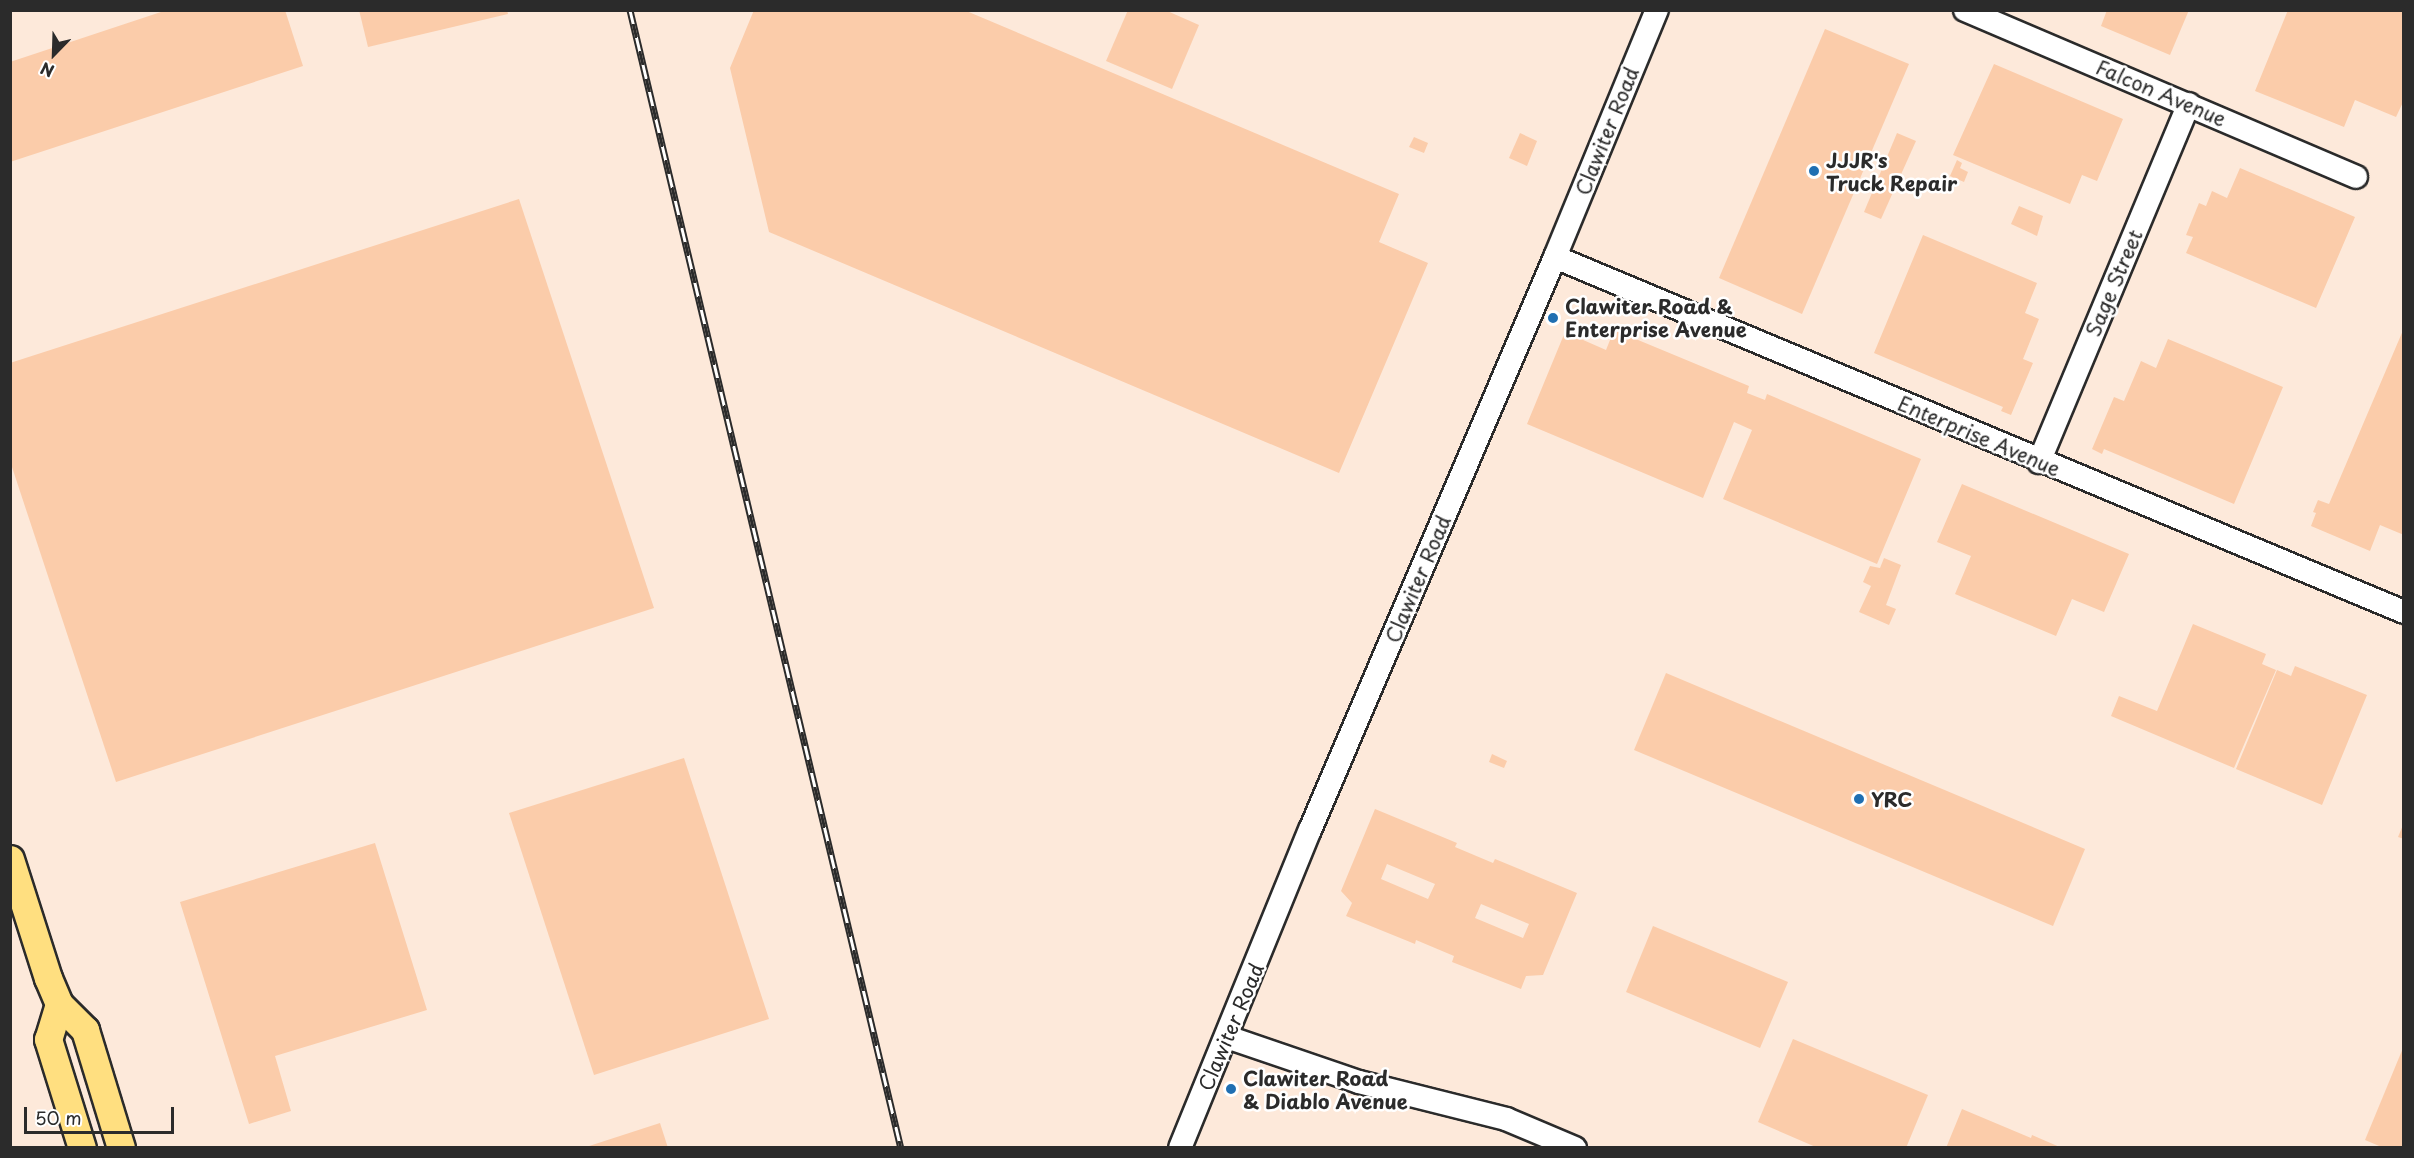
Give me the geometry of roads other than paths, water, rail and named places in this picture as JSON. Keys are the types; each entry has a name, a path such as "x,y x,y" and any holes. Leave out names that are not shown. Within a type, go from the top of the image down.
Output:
{"main road":[{"path":"10,859 48,978 59,1004 85,1030 121,1148"},
{"path":"59,1004 48,1039 83,1142"}],"street":[{"name":"Clawiter Road","path":"1180,1148 1311,830 1555,257 1657,10"},
{"name":"Falcon Avenue","path":"1965,10 2356,177"},
{"name":"Sage Street","path":"2039,462 2189,105"},
{"name":"Enterprise Avenue","path":"1555,257 2039,462 2403,612"},
{"path":"1227,1037 1359,1082 1506,1119 1575,1148"}],"railway":[{"path":"630,10 901,1148"}],"place":[{"name":"JJJR's Truck Repair","path":"1814,171"},
{"name":"Clawiter Road & Enterprise Avenue","path":"1553,318"},
{"name":"YRC","path":"1859,799"},
{"name":"Clawiter Road & Diablo Avenue","path":"1231,1089"}]}
